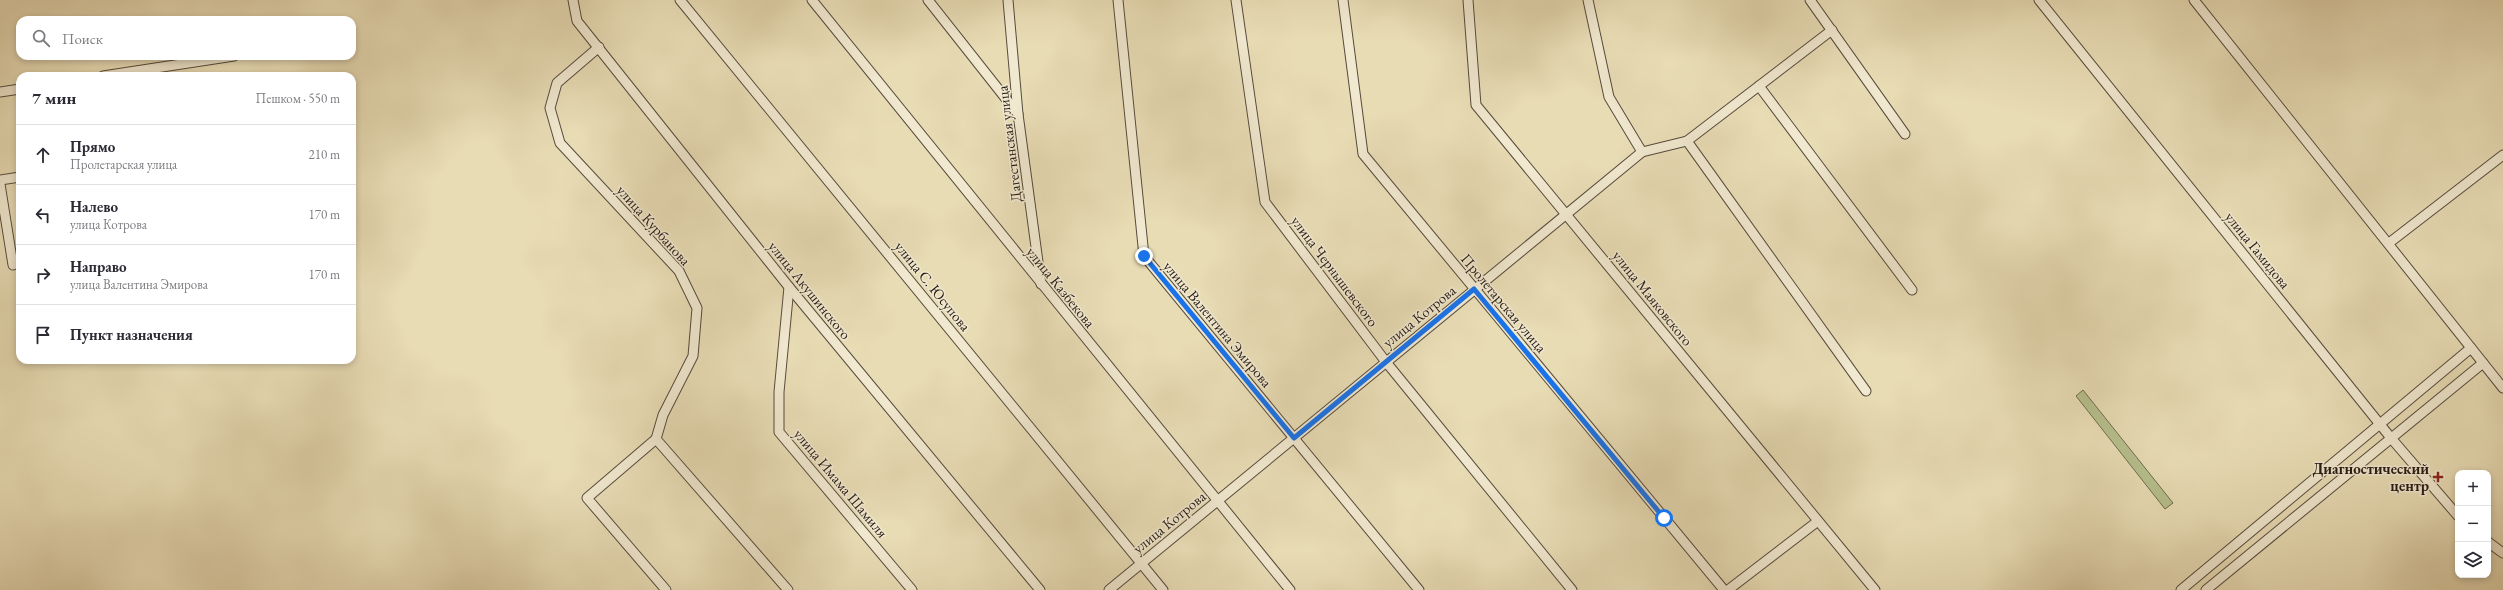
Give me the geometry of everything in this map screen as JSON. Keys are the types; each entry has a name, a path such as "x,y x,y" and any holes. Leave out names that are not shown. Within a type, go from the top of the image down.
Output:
{"street":[{"name":"улица Акушинского","path":"573,0 577,21 789,287 1040,590"},
{"name":"улица С. Юсупова","path":"680,0 1163,590"},
{"name":"улица Казбекова","path":"812,0 1290,590"},
{"path":"928,0 1018,114"},
{"name":"Дагестанская улица","path":"1008,0 1018,114 1041,284"},
{"name":"улица Валентина Эмирова","path":"1118,0 1144,256 1419,590"},
{"name":"улица Чернышевского","path":"1236,0 1265,202 1386,362 1572,590"},
{"name":"Пролетарская улица","path":"1342,0 1363,154 1724,590"},
{"name":"улица Маяковского","path":"1468,0 1476,105 1875,590"},
{"path":"1588,0 1609,97 1642,152"},
{"path":"1810,0 1905,134"},
{"name":"улица Гамидова","path":"2039,0 2391,438 2455,513"},
{"path":"2194,0 2389,243 2483,363 2501,382"},
{"name":"улица Котрова","path":"1109,590 1642,152 1687,141 1832,30"},
{"name":"улица Курбанова","path":"599,47 557,83 550,108 560,143 679,271 697,308 693,356 663,415 656,439"},
{"path":"129,72 208,60"},
{"path":"1759,86 1912,290"},
{"path":"0,92 16,90"},
{"path":"1687,141 1866,392"},
{"path":"2389,243 2503,155"},
{"path":"0,180 16,177"},
{"path":"0,184 13,265"},
{"name":"улица Имама Шамиля","path":"789,287 779,392 779,432 912,590"},
{"path":"2181,590 2471,348"},
{"path":"2206,590 2483,363"},
{"path":"666,590 587,498 656,439 788,590"},
{"path":"1728,590 1818,522"},
{"path":"2255,528 2266,541"},
{"path":"2491,544 2503,553"}],"green space":[{"path":"2083,390 2173,503 2165,509 2076,396"}],"place":[{"name":"Диагностический центр","path":"2438,477"}],"route":[{"path":"1144,256 1294,438 1474,289 1664,518"}]}
